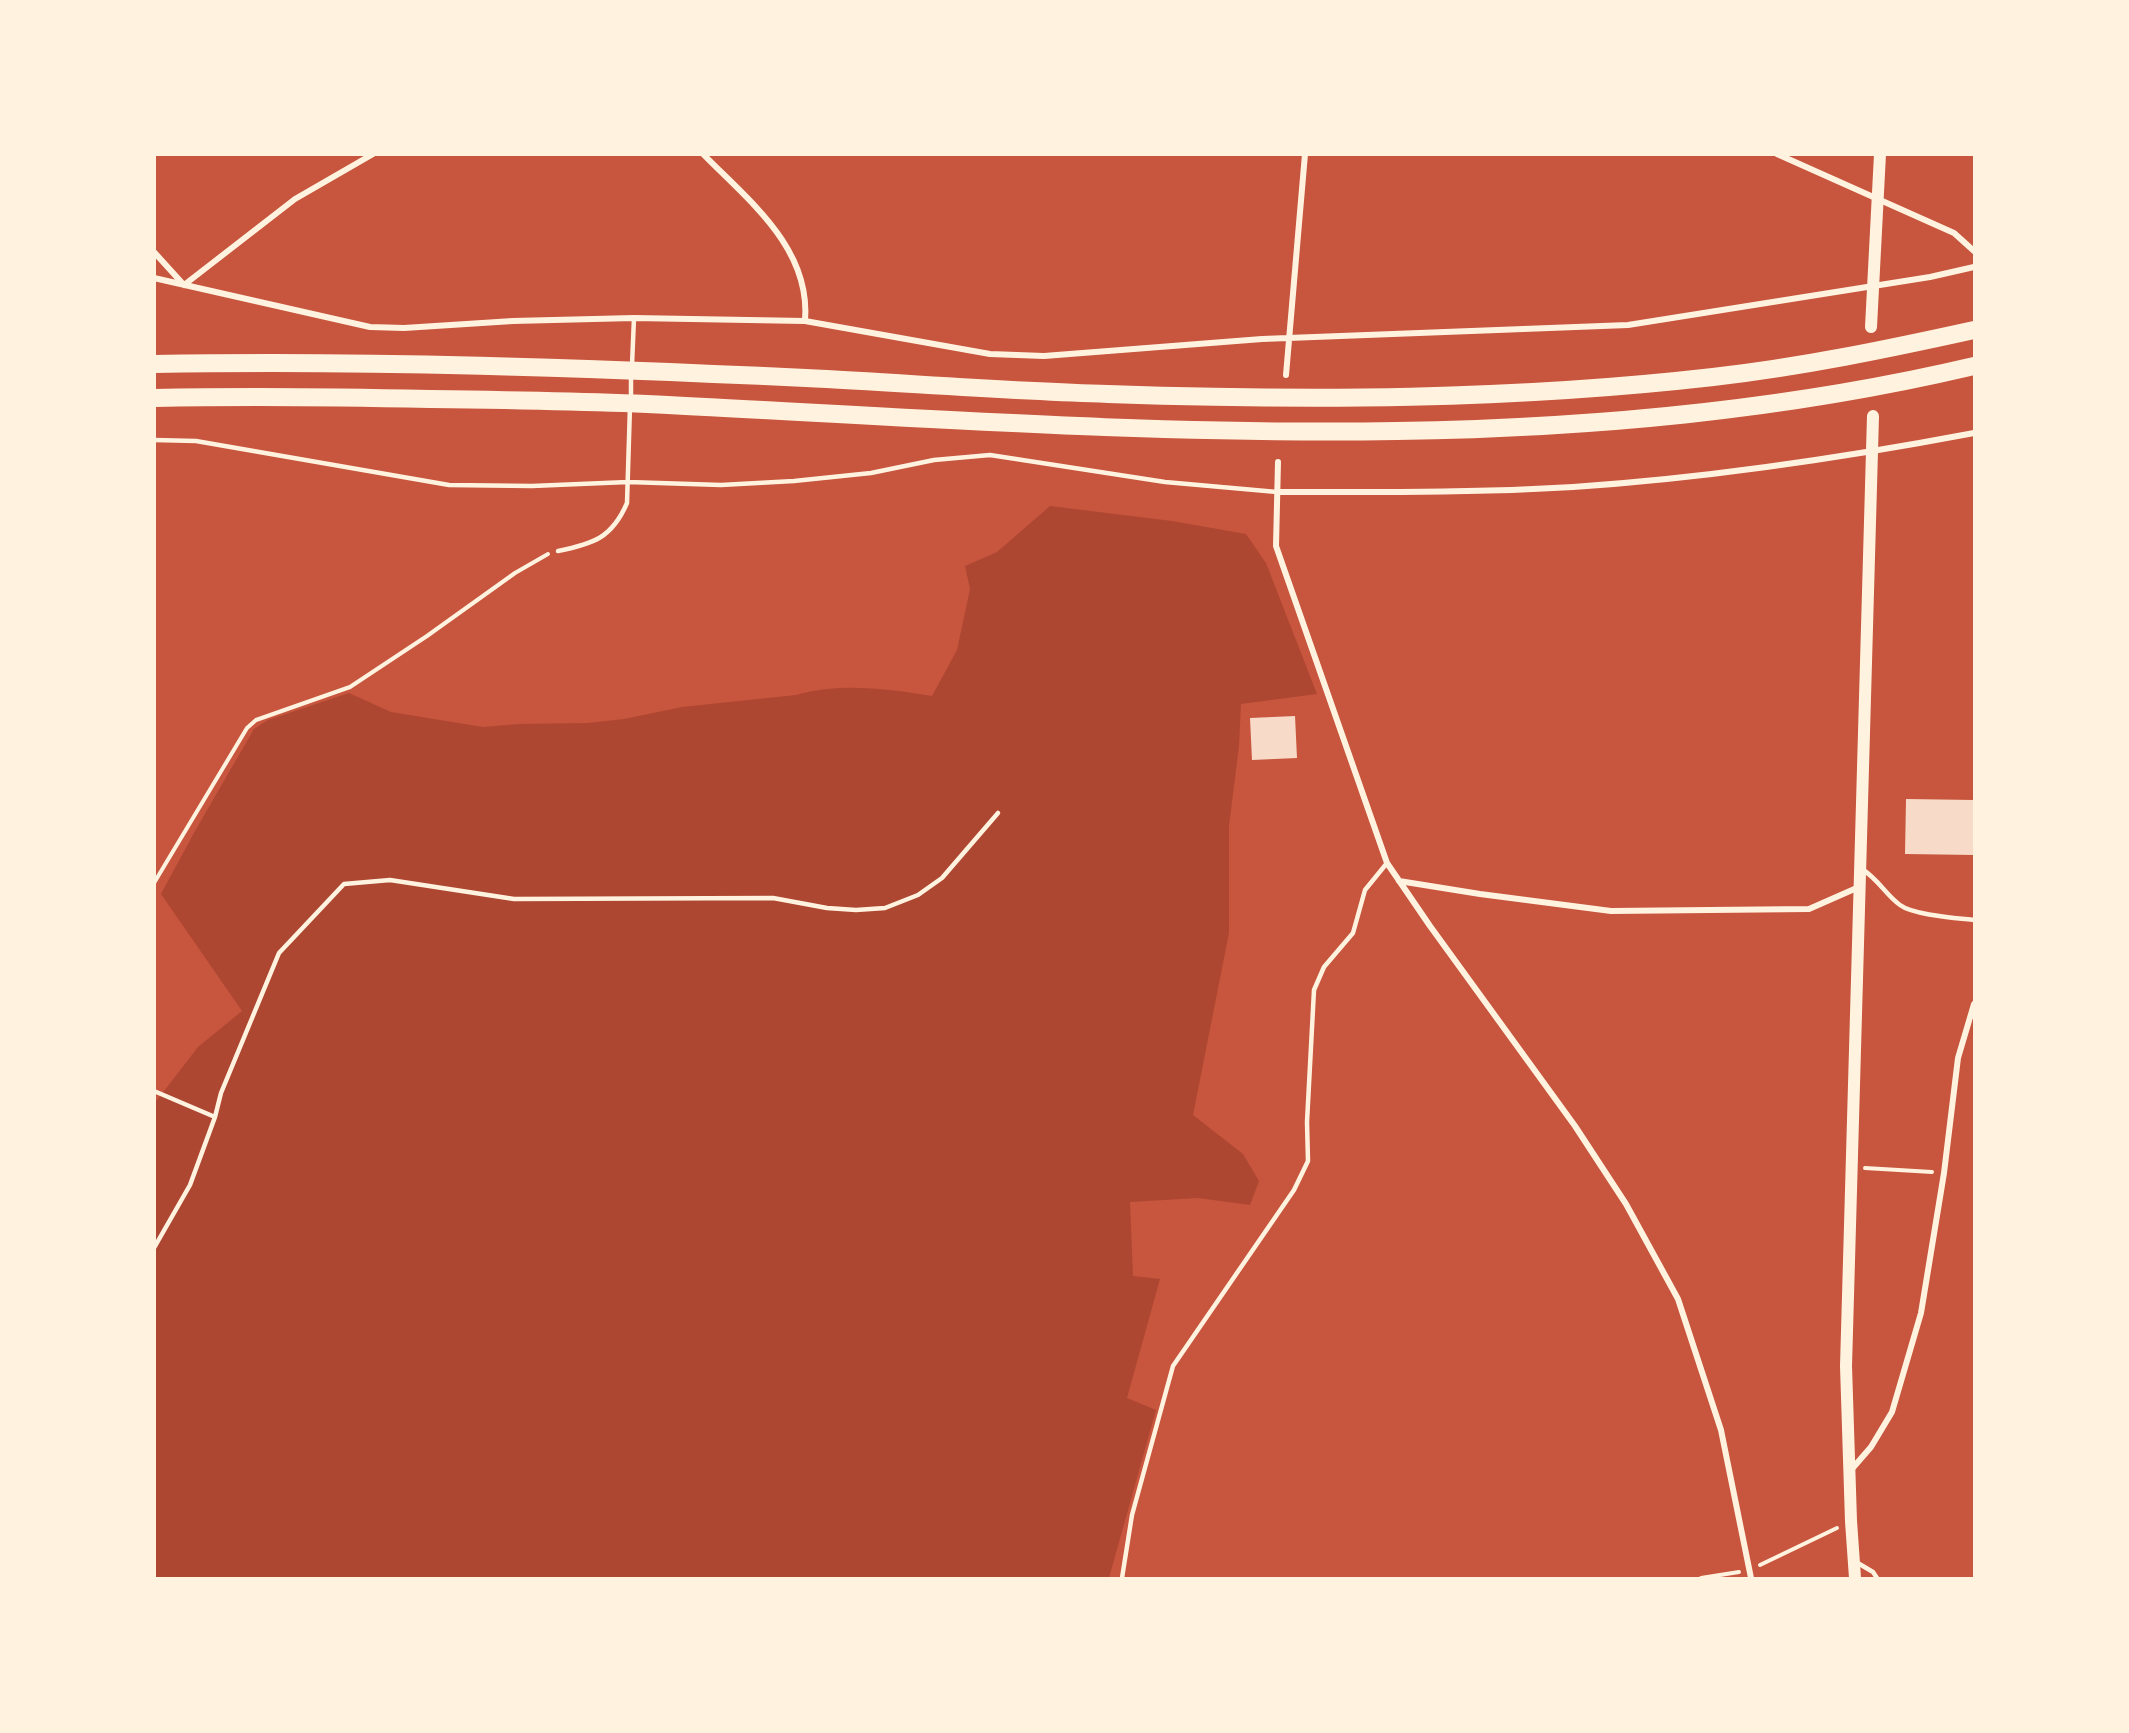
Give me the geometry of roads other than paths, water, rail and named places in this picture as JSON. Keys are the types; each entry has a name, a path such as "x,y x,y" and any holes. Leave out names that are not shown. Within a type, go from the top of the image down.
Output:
{"highway":[{"path":"154,364 333,363 524,367 745,375 1104,394 1275,398 1389,397 1499,394 1612,387 1717,376 1832,359 1974,330"},
{"path":"154,398 351,397 529,400 661,404 1129,428 1294,432 1391,431 1592,423 1716,411 1812,398 1910,381 1974,366"}],"main road":[{"path":"1871,327 1880,154"},
{"path":"1855,1578 1846,1366 1873,416"}],"street":[{"path":"184,285 295,199 373,154"},
{"path":"703,154 772,225 789,248 805,296 805,321"},
{"path":"1286,375 1305,154"},
{"path":"1777,154 1954,233 1974,251"},
{"path":"154,252 184,285"},
{"path":"154,278 370,327 404,328 513,321 634,318 805,321 1012,356 1044,356 1262,339 1628,325 1930,277 1974,267"},
{"path":"1277,492 1441,493 1574,487 1716,474 1974,433"},
{"path":"1278,462 1276,546 1388,863 1575,1126 1626,1204 1678,1299 1721,1430 1751,1578"},
{"path":"1399,881 1611,911 1809,909 1859,887"},
{"path":"1849,1472 1871,1447 1892,1412 1921,1312 1944,1173 1958,1058 1974,1005"}],"lane":[{"path":"558,551 583,546 610,531 627,503 634,318"},
{"path":"154,440 196,441 449,485 532,486 628,482 721,485 794,481 871,473 934,460 990,455 1165,482 1277,492"},
{"path":"154,1248 190,1185 215,1117 220,1093 279,953 344,884 390,880 514,899 773,898 827,908 856,910 885,908 918,896 942,878 998,813"},
{"path":"1122,1578 1132,1515 1173,1366 1294,1190 1308,1161 1307,1122 1314,990 1324,967 1353,933 1365,890 1388,863"},
{"path":"1861,869 1875,877 1900,905 1917,911 1974,920"},
{"path":"154,1091 215,1117"},
{"path":"1854,1561 1873,1572 1877,1578"}]}
